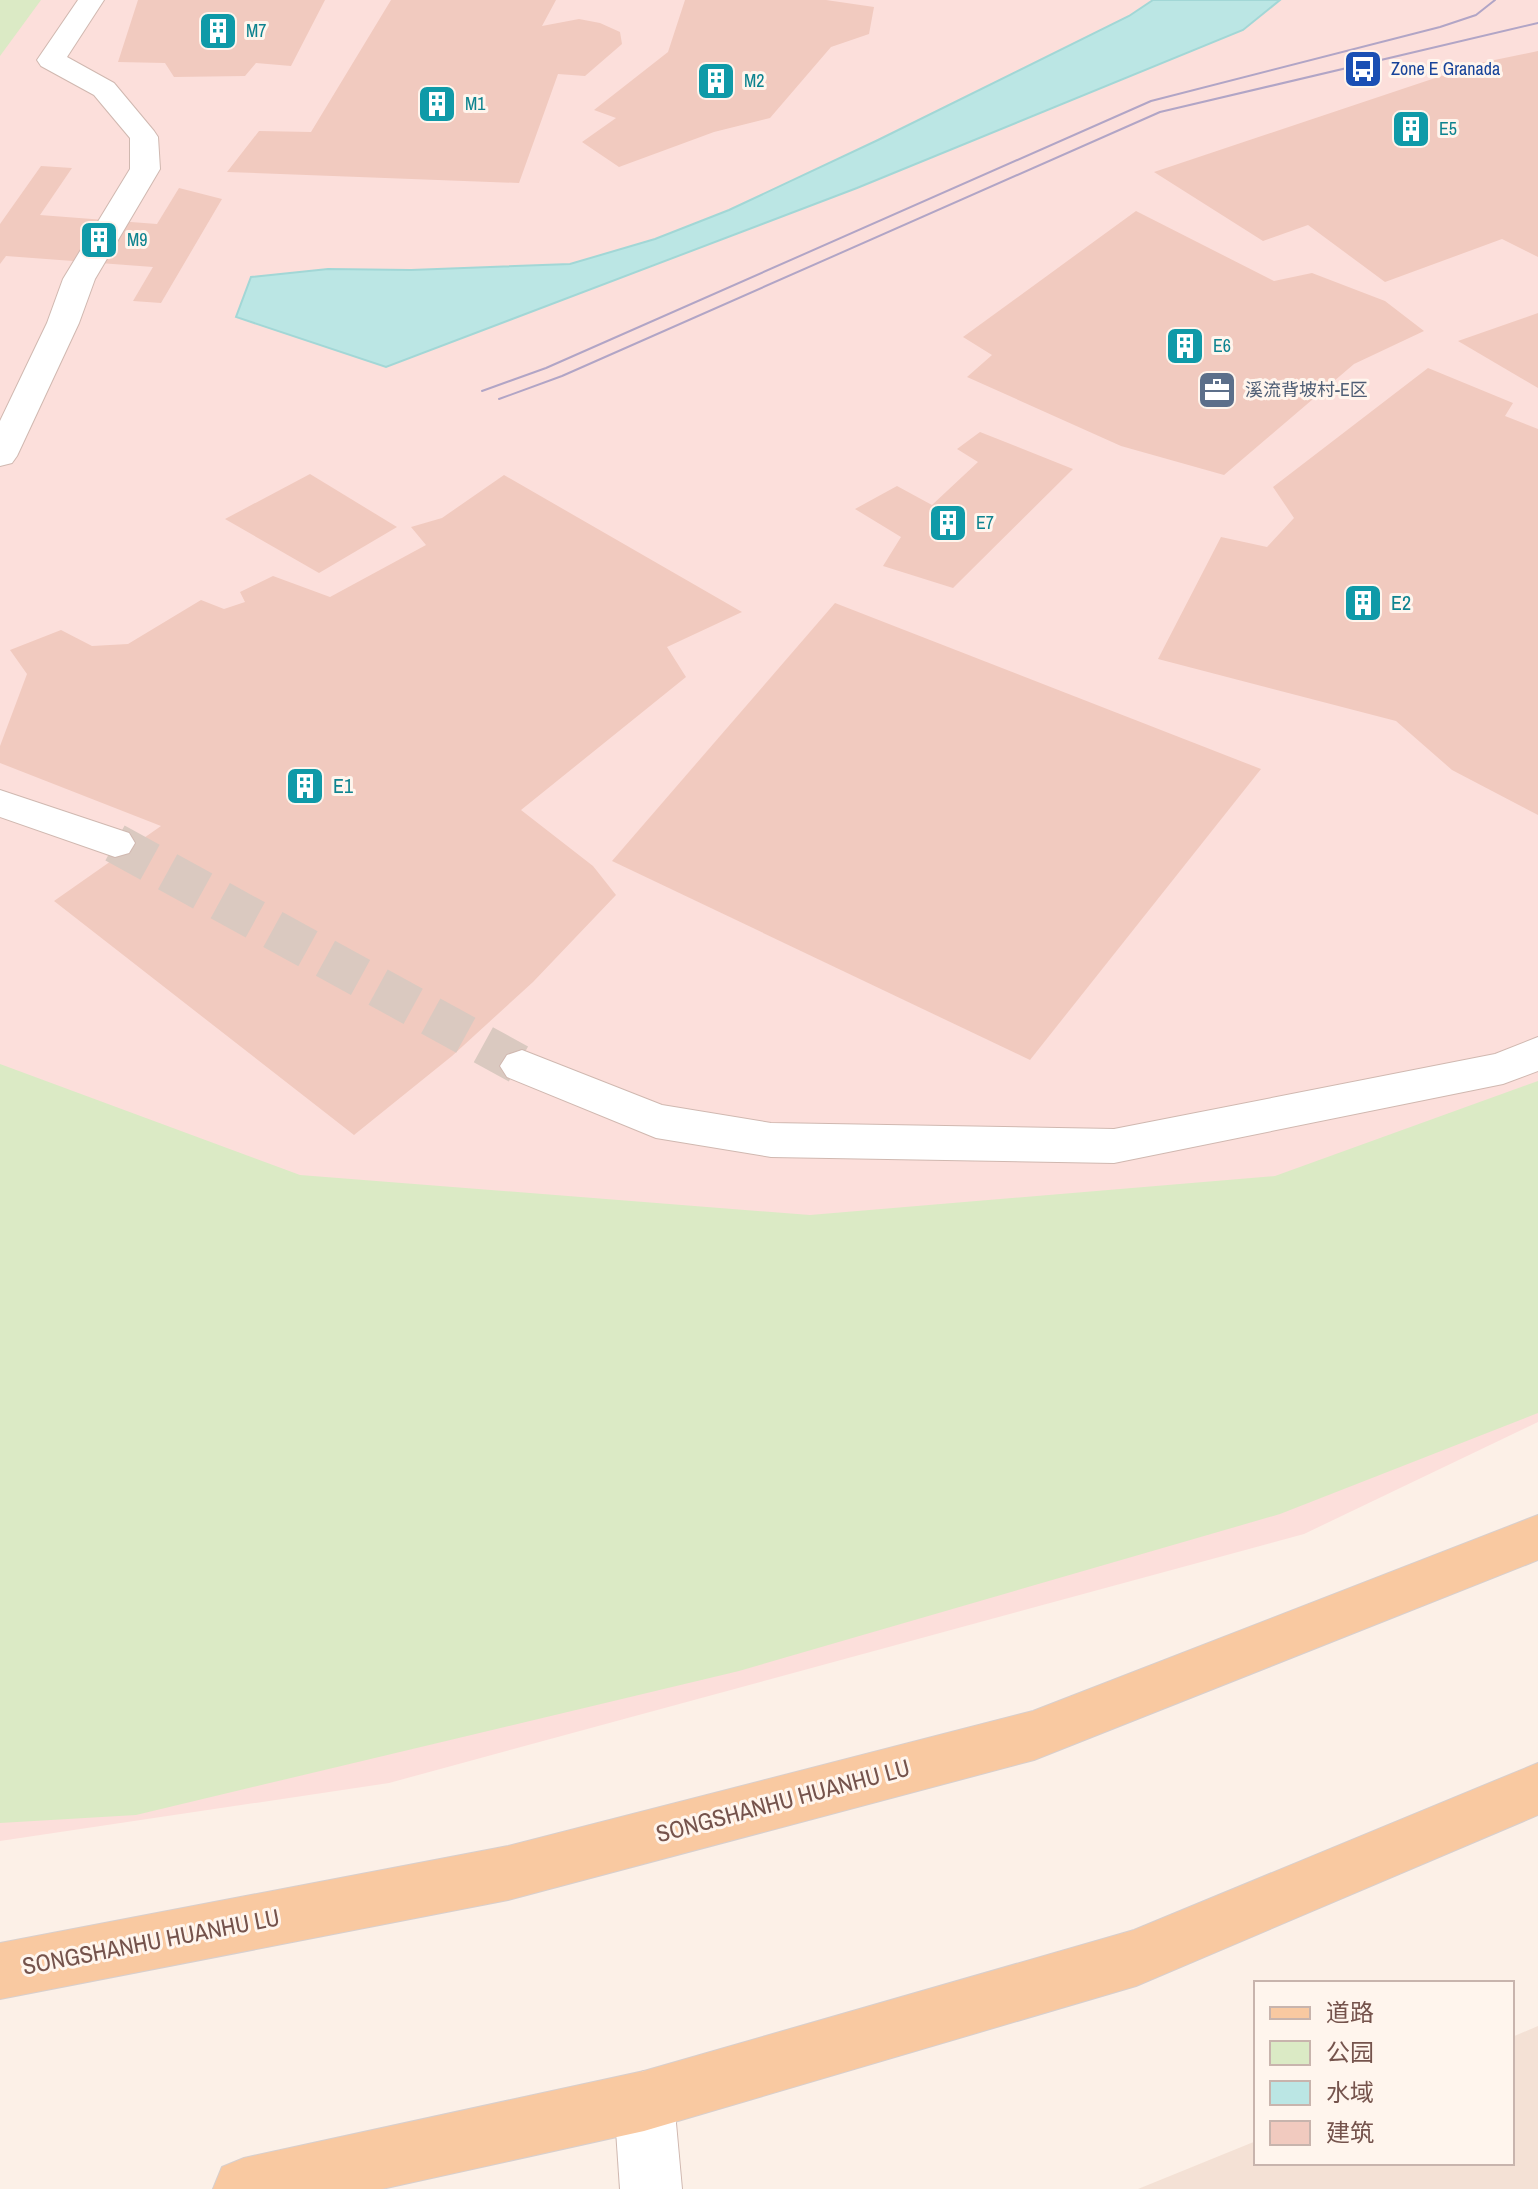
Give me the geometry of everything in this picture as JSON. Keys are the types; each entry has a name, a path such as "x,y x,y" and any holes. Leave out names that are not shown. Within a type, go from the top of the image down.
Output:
{"main road":[{"name":"SONGSHANHU HUANHU LU","path":"0,1971 508,1873 1034,1735 1538,1537"},
{"path":"244,2189 644,2101 1136,1958 1538,1789"}],"street":[{"path":"0,456 26,371 145,169 144,137 104,89 51,60 91,0"},
{"path":"0,803 115,843"},
{"path":"522,1066 656,1121 771,1140 1114,1146 1503,1068 1538,1053"},
{"path":"644,2101 651,2189"}],"shaded area":[{"path":"0,0 1538,0 1538,1422 1304,1534 389,1783 0,1841"},
{"path":"1538,2026 1538,2189 1138,2189 1254,2142 1254,2165 1514,2165 1514,2036"}],"green space":[{"path":"0,0 41,0 0,56"},
{"path":"0,1064 300,1175 810,1215 1275,1176 1538,1081 1538,1413 1280,1514 739,1671 136,1815 0,1823"}],"water":[{"path":"1153,0 1280,0 1243,30 857,188 386,367 236,317 251,277 328,269 411,270 570,264 655,239 729,210 878,140 1129,16"}],"building":[{"name":"M7","path":"138,0 325,0 291,66 256,63 245,76 174,77 165,63 118,62"},
{"name":"M1","path":"391,0 556,0 542,26 579,19 600,23 620,32 622,44 585,76 558,74 519,183 227,172 259,131 311,132"},
{"name":"M2","path":"685,0 826,0 874,7 869,34 831,47 770,118 714,132 619,167 582,142 616,118 594,110 668,52"},
{"name":"E5","path":"1538,51 1538,257 1502,239 1385,282 1308,225 1263,241 1154,172 1480,63"},
{"name":"M9","path":"41,166 72,168 40,215 157,224 179,188 222,199 161,303 133,301 153,267 6,256 0,264 0,224"},
{"name":"E6","path":"1136,211 1274,281 1312,273 1385,301 1424,331 1354,364 1224,475 1121,446 967,377 992,355 963,337"},
{"path":"1538,313 1538,388 1458,341"},
{"name":"E2","path":"1428,368 1513,403 1505,416 1538,429 1538,815 1452,770 1396,721 1158,659 1221,537 1267,547 1294,518 1273,487"},
{"name":"E7","path":"980,432 1073,469 953,588 883,566 901,537 855,509 897,486 932,505 978,462 957,449"},
{"path":"310,474 397,527 319,573 225,519"},
{"name":"E1","path":"504,475 742,612 667,647 686,677 521,810 593,866 616,895 533,982 452,1056 354,1135 54,901 161,826 0,763 0,746 27,674 10,650 61,630 92,646 128,644 201,600 224,609 245,602 240,592 273,576 330,597 426,545 411,527 442,518"},
{"path":"835,603 1261,769 1030,1060 612,861"}],"tunnel":[{"path":"115,843 522,1066"}],"tram line":[{"path":"482,391 546,368 1151,101 1440,27 1476,15 1495,0"},
{"path":"499,399 562,376 1160,112 1538,23"}],"place":[{"name":"M7","path":"218,31"},
{"name":"Zone E Granada","path":"1363,69"},
{"name":"M2","path":"716,81"},
{"name":"M1","path":"437,104"},
{"name":"E5","path":"1411,129"},
{"name":"M9","path":"99,240"},
{"name":"E6","path":"1185,346"},
{"name":"溪流背坡村-E区","path":"1217,390"},
{"name":"E7","path":"948,523"},
{"name":"E2","path":"1363,603"},
{"name":"E1","path":"305,786"}]}
